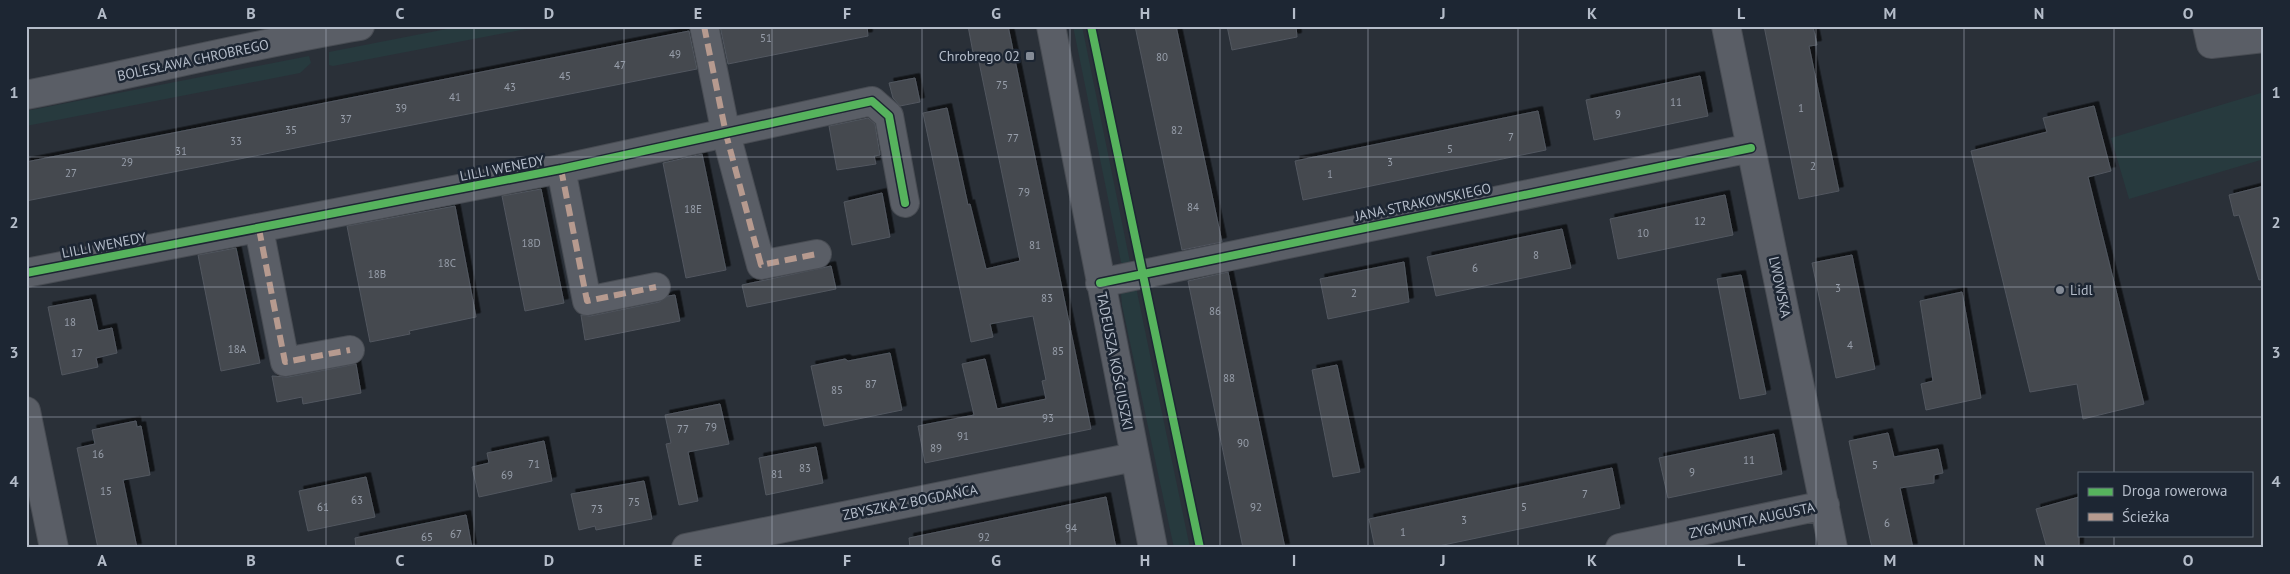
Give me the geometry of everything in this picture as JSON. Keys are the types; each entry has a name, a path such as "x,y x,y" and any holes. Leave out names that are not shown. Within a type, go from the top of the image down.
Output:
{"street":[{"name":"BOLESŁAWA CHROBREGO","path":"26,95 154,69 244,48 360,26"},
{"path":"704,26 726,134 761,265 817,254"},
{"name":"TADEUSZA KOŚCIUSZKI","path":"1051,26 1153,548"},
{"name":"LWOWSKA","path":"1726,26 1834,548"},
{"path":"2207,26 2211,44 2264,38"},
{"name":"LILLI WENEDY","path":"26,273 561,169 872,101 888,116 905,203"},
{"name":"JANA STRAKOWSKIEGO","path":"1100,283 1751,148"},
{"path":"561,169 587,301 656,287"},
{"path":"259,229 285,362 350,350"},
{"path":"26,411 54,548"},
{"name":"ZBYSZKA Z BOGDAŃCA","path":"686,548 1134,457"},
{"name":"ZYGMUNTA AUGUSTA","path":"1620,548 1825,505"}],"green space":[{"path":"462,26 542,26 333,66 329,65 329,52"},
{"path":"1073,26 1082,26 1131,267 1125,266 1121,262"},
{"path":"309,56 311,63 300,73 26,126 26,111"},
{"path":"2264,92 2264,159 2129,199 2111,138"},
{"path":"1136,287 1190,548 1174,548 1122,305 1121,293 1129,288"}],"building":[{"path":"720,26 867,26 868,36 728,64"},
{"path":"968,26 1008,26 1091,429 925,463 918,426 974,415 962,364 985,359 997,409 1046,399 1042,381 1046,380 1033,316 990,324 993,337 971,342 948,233 923,113 947,108 968,205 970,204 986,269 1020,261 979,62 975,63"},
{"path":"1135,26 1176,26 1222,242 1182,250"},
{"path":"1227,26 1296,26 1297,37 1232,50"},
{"path":"1764,26 1813,26 1817,45 1809,46 1839,191 1799,199"},
{"path":"689,31 697,69 26,201 26,162"},
{"path":"1700,76 1708,116 1594,140 1586,100"},
{"path":"915,78 920,102 900,106 893,98 889,83"},
{"name":"Lidl","path":"2094,106 2111,171 2088,177 2144,404 2083,419 2077,384 2030,392 1971,151 2047,132 2043,118"},
{"path":"1538,111 1546,150 1303,200 1295,161"},
{"path":"868,118 875,124 880,155 874,156 876,164 837,170 829,126"},
{"path":"702,154 726,270 686,278 663,163"},
{"path":"2264,186 2264,279 2259,280 2239,215 2234,216 2229,195"},
{"path":"541,189 564,303 525,311 502,196"},
{"path":"882,193 890,237 852,245 844,202"},
{"path":"1725,195 1733,235 1618,259 1610,219"},
{"path":"455,206 476,317 409,331 410,334 370,342 347,226"},
{"path":"1562,229 1571,268 1436,296 1427,257"},
{"path":"236,248 260,363 221,371 198,255"},
{"path":"1852,255 1875,369 1836,378 1812,263"},
{"path":"1404,262 1409,302 1328,319 1320,279"},
{"path":"831,266 836,289 747,307 742,285"},
{"path":"1228,272 1285,548 1243,548 1188,281"},
{"path":"1741,275 1766,394 1740,399 1717,279"},
{"path":"1962,292 1981,398 1926,410 1921,384 1933,381 1920,301"},
{"path":"675,295 680,321 585,340 581,315 590,316 659,302 668,296"},
{"path":"91,299 98,331 112,328 117,353 96,358 98,367 62,375 48,307"},
{"path":"890,353 902,410 824,426 811,366"},
{"path":"356,364 361,393 303,404 302,397 277,402 272,376 288,377"},
{"path":"1337,365 1360,472 1333,477 1312,370"},
{"path":"720,404 729,444 688,452 698,501 679,505 666,444 671,443 665,415"},
{"path":"136,421 137,427 141,426 150,475 123,480 137,548 98,548 77,448 95,444 92,430"},
{"path":"1888,433 1894,457 1938,449 1943,473 1934,475 1934,483 1900,488 1913,548 1872,548 1861,498 1849,441"},
{"path":"1774,434 1782,474 1668,498 1659,458"},
{"path":"544,441 552,481 479,497 472,467 489,463 487,453"},
{"path":"816,447 823,483 766,495 759,458"},
{"path":"1612,468 1620,508 1429,548 1375,548 1369,519"},
{"path":"366,477 375,517 308,531 299,491"},
{"path":"644,481 652,519 596,530 595,526 579,530 571,494"},
{"path":"1106,497 1116,548 910,548 909,538"},
{"path":"2078,497 2079,548 2047,548 2036,509"},
{"path":"466,515 472,548 356,548 355,538"}],"marked path":[{"path":"704,26 726,134 761,265 817,254"},
{"path":"561,169 587,301 656,287"},
{"path":"259,229 285,362 350,350"}],"cycle path":[{"path":"1091,26 1200,548"},
{"path":"26,273 561,169 872,101 889,116 905,203"},
{"path":"1100,283 1751,148"}],"place":[{"name":"Chrobrego 02","path":"1030,56"},
{"name":"Lidl","path":"2060,290"}]}
